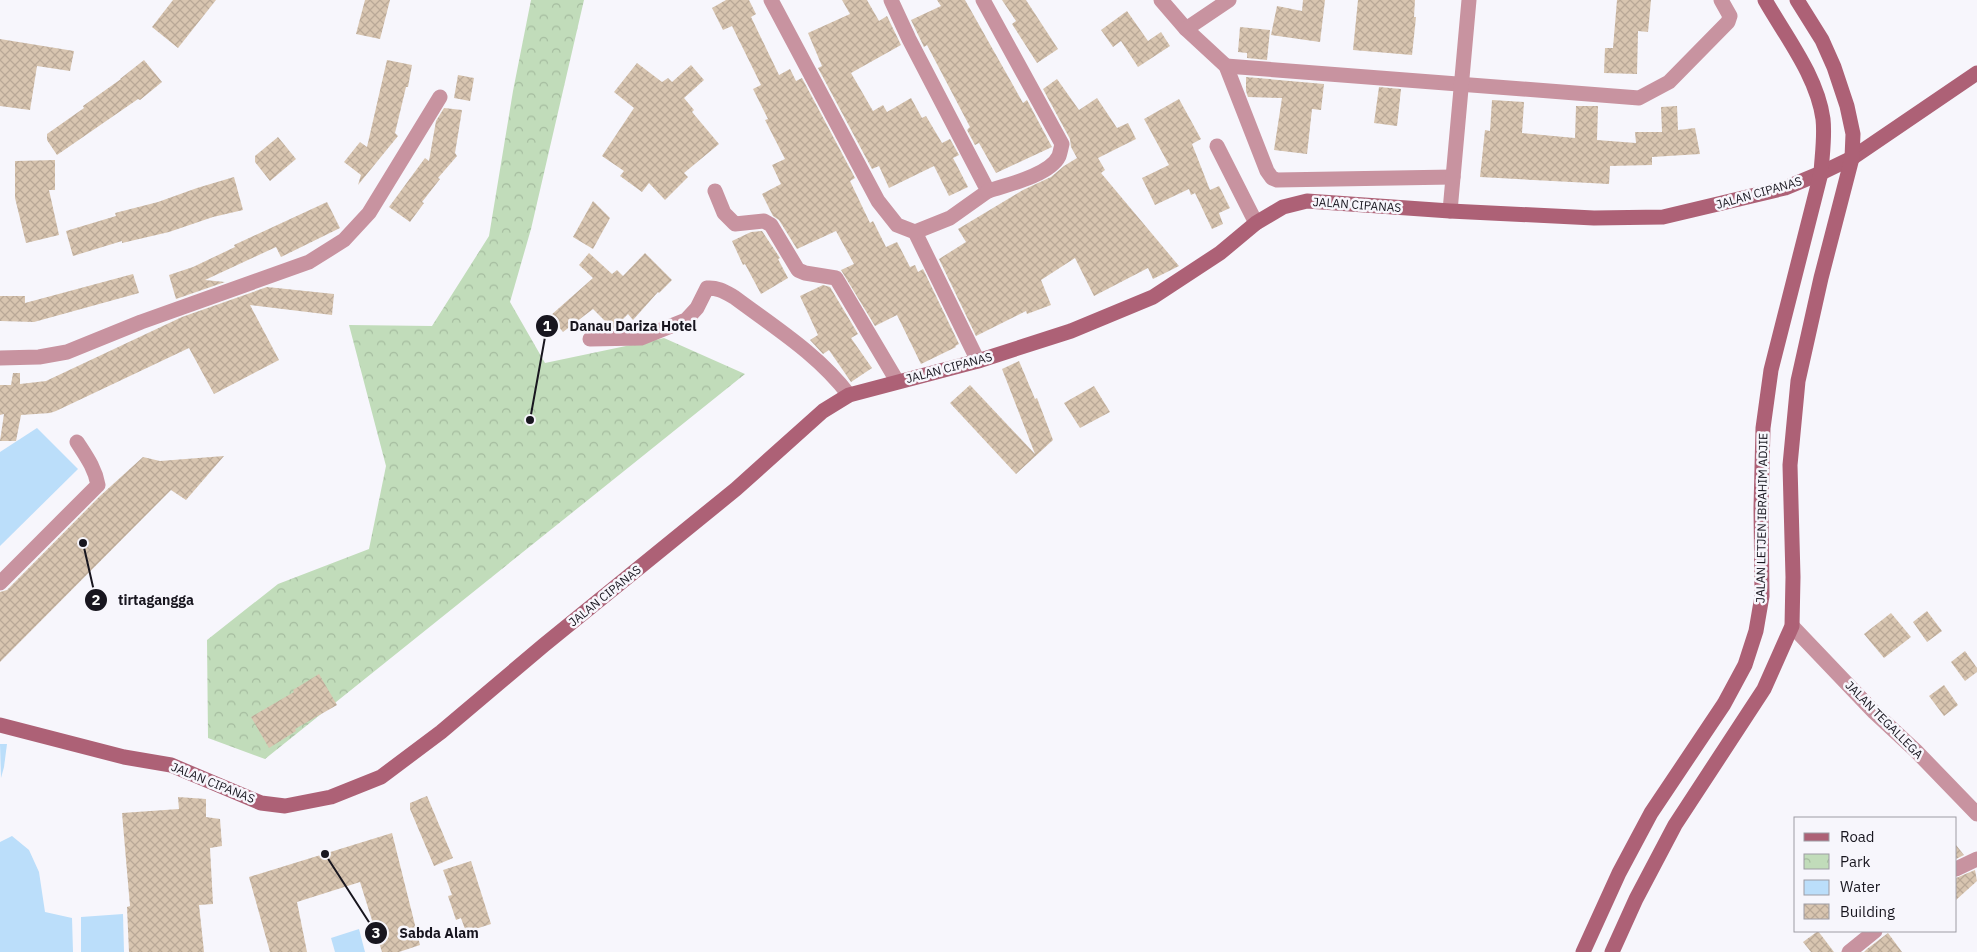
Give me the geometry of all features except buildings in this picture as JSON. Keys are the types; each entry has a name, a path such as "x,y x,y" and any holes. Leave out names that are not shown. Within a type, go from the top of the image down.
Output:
{"street":[{"path":"772,0 878,201 897,225 915,232 978,361"},
{"path":"890,0 988,191"},
{"path":"915,232 950,218 988,191 1026,178 1050,166 1059,156 1062,144 983,0"},
{"path":"1161,0 1186,29 1226,66 1267,171 1272,178 1277,180 1453,176"},
{"path":"1186,29 1229,0"},
{"path":"1450,211 1469,0"},
{"path":"1226,66 1639,98 1669,82 1728,22 1730,16 1721,0"},
{"name":"JALAN LETJEN IBRAHIM ADJIE","path":"1583,952 1651,813 1724,704 1746,665 1756,631 1762,596 1761,508 1763,428 1770,370 1821,173 1824,141 1822,118 1816,95 1807,73 1765,0"},
{"path":"1612,952 1636,899 1675,825 1764,689 1792,626 1790,465 1798,381 1821,278 1852,158 1853,134 1848,106 1834,67 1822,40 1797,0"},
{"name":"JALAN CIPANAS","path":"0,725 124,757 171,765 261,803 285,806 331,797 382,777 441,732 736,488 823,410 849,395 978,361 1071,332 1153,297 1220,252 1256,223 1283,207 1307,202 1594,218 1663,217 1785,188 1821,173 1852,158 1977,73"},
{"path":"0,358 34,358 67,352 141,322 309,262 344,240 369,213 440,97"},
{"path":"1217,146 1256,223"},
{"path":"715,191 724,213 735,224 764,221 771,225 798,270 836,278 897,381"},
{"path":"590,338 641,338 686,320 697,308 707,288 723,290 808,352 834,375 849,395"},
{"path":"0,583 98,485 92,466 77,442"},
{"name":"JALAN TEGALLEGA","path":"1792,626 1874,712 1916,751 1977,814"},
{"path":"1651,813 1675,825"},
{"path":"1957,869 1977,859"},
{"path":"1849,952 1874,932"}],"green space":[{"path":"531,0 584,0 531,229 510,302 545,363 664,338 745,374 265,759 208,738 207,640 278,584 369,549 386,466 349,325 432,326 489,236 513,91"}],"water":[{"path":"37,428 78,469 0,546 0,452"},
{"path":"0,744 7,744 1,778"},
{"path":"12,836 29,850 39,872 45,912 72,918 73,952 0,952 0,842"},
{"path":"123,914 124,952 81,952 81,917"},
{"path":"359,929 365,952 335,952 331,938"}],"place":[{"name":"Danau Dariza Hotel","path":"530,420"},
{"name":"tirtagangga","path":"83,543"},
{"name":"Sabda Alam","path":"325,854"}]}
